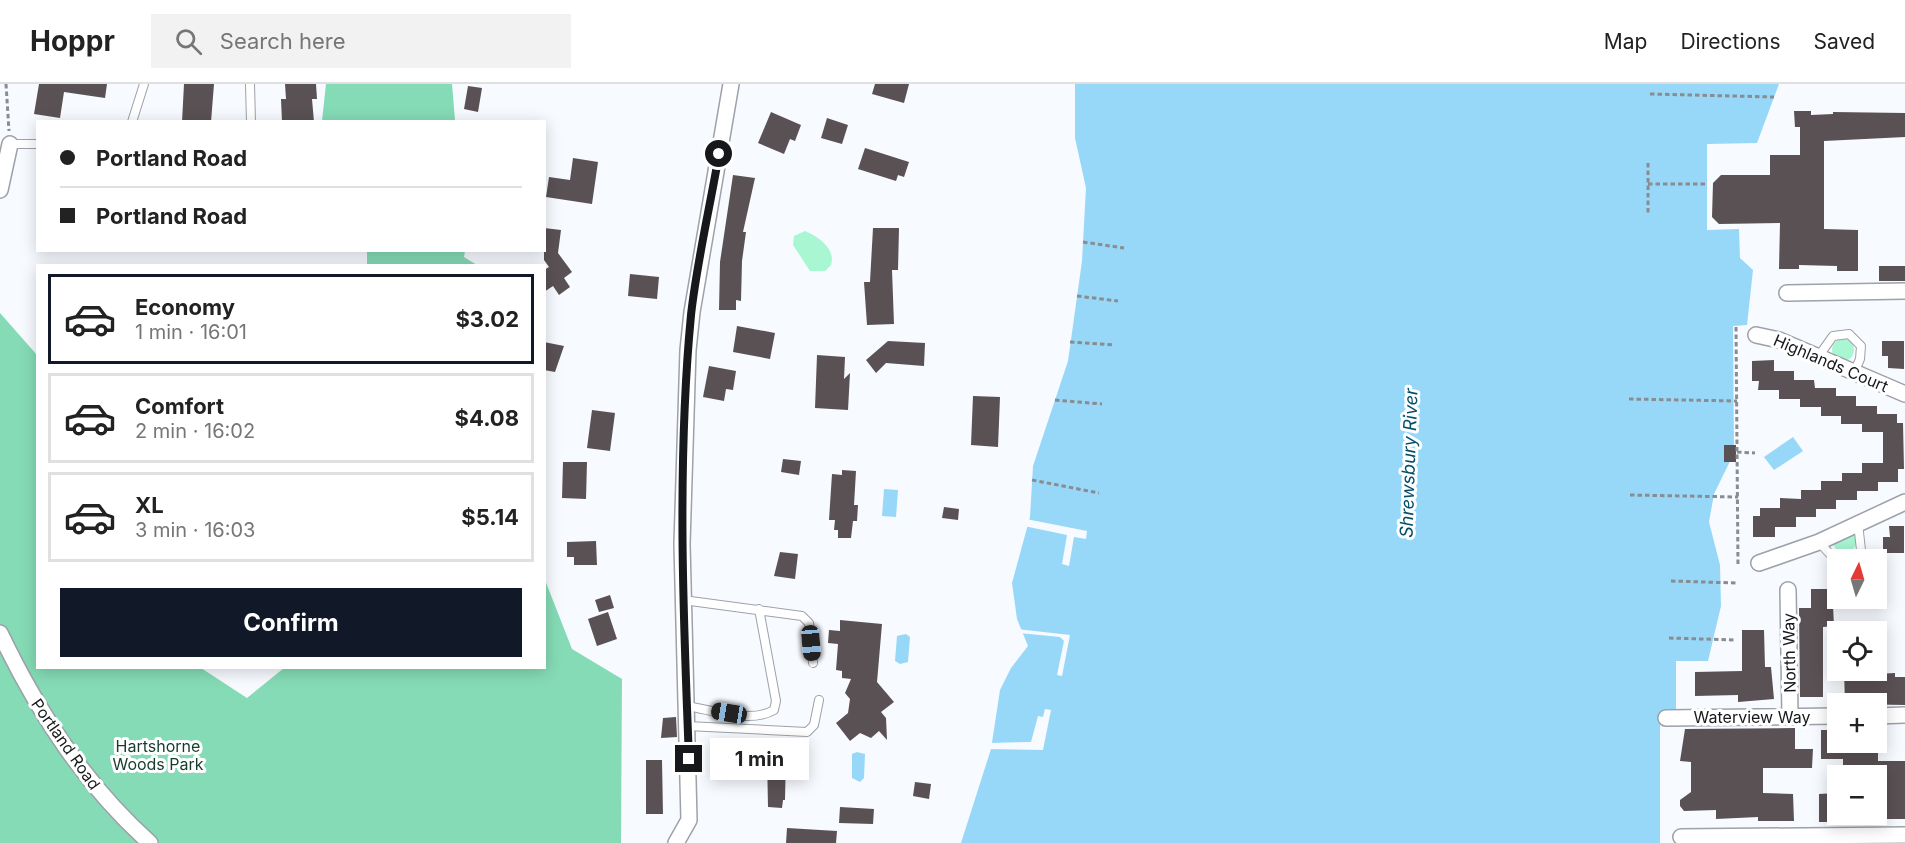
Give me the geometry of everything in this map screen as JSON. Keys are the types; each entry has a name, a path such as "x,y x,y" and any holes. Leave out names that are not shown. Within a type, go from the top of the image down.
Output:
{"street":[{"path":"676,843 689,820 682,544 690,331 730,84"},
{"path":"0,190 10,144"},
{"path":"1787,293 1905,291"},
{"name":"Highlands Court","path":"1756,335 1779,340 1905,394"},
{"path":"1759,563 1774,560 1819,542 1905,502"},
{"name":"North Way","path":"1788,590 1790,717"},
{"name":"Portland Road","path":"0,633 43,715 71,756 108,803 150,843"},
{"name":"Waterview Way","path":"1666,718 1827,716"},
{"path":"1887,716 1905,716"},
{"path":"1681,837 1905,835"}],"lane":[{"path":"133,120 144,84"},
{"path":"250,84 251,120"},
{"path":"10,144 36,144"},
{"path":"1818,357 1833,336 1849,334 1861,346 1854,373"},
{"path":"1858,523 1861,549"},
{"path":"1819,542 1827,550"},
{"path":"683,600 802,616 809,623 813,663"},
{"path":"687,706 750,717 765,716 774,710 776,701 759,609"},
{"path":"687,726 807,732 814,725 819,700"}],"path":[{"path":"6,84 10,144"},
{"path":"1650,94 1774,97"},
{"path":"1648,163 1648,213"},
{"path":"1648,184 1707,184"},
{"path":"1083,242 1124,248"},
{"path":"1077,296 1118,301"},
{"path":"1736,327 1738,567"},
{"path":"1070,342 1114,345"},
{"path":"1629,399 1737,401"},
{"path":"1055,400 1102,404"},
{"path":"1737,452 1755,453"},
{"path":"1032,480 1099,493"},
{"path":"1630,495 1738,497"},
{"path":"1671,581 1736,583"},
{"path":"1669,638 1736,640"}],"green space":[{"path":"326,84 452,84 455,120 322,120"},
{"path":"805,231 821,240 829,249 831,265 825,271 810,271 793,245 794,236"},
{"path":"367,252 465,252 464,257 475,264 367,264"},
{"name":"Hartshorne Woods Park","path":"0,313 36,354 36,669 203,669 247,698 283,669 546,669 546,583 572,649 622,679 621,843 0,843"},
{"path":"1843,339 1851,342 1854,350 1851,358 1843,361 1835,358 1832,350 1835,342"},
{"path":"1854,532 1857,544 1853,549 1837,549 1833,542"}],"water":[{"name":"Shrewsbury River","path":"1075,84 1779,84 1757,143 1707,144 1707,230 1739,229 1740,258 1753,270 1747,325 1733,326 1734,453 1714,494 1709,522 1720,565 1721,606 1708,661 1676,661 1676,712 1660,712 1660,843 961,843 991,749 1000,690 1011,668 1028,646 1017,619 1012,583 1030,517 1033,466 1068,361 1082,261 1086,188 1075,138"},
{"path":"1793,437 1803,451 1774,470 1764,457"},
{"path":"884,489 898,490 896,517 882,516"},
{"path":"906,634 910,637 908,662 900,664 895,661 897,636"},
{"path":"857,752 865,754 864,778 860,782 852,778 852,754"}],"pier":[{"path":"1026,519 1087,531 1086,539 1074,537 1069,566 1062,564 1067,535 1024,526"},
{"path":"1017,629 1070,635 1062,676 1057,675 1064,641 1060,637 1019,633"},
{"path":"1045,709 1051,710 1043,750 988,749 989,743 1031,742 1038,716 1043,717"}],"building":[{"path":"39,84 107,84 105,98 64,92 60,118 34,114"},
{"path":"184,84 214,84 211,120 182,120"},
{"path":"285,84 316,84 317,99 312,99 314,120 282,120 281,99 286,99"},
{"path":"875,84 909,84 904,103 872,94"},
{"path":"468,86 482,88 478,112 464,109"},
{"path":"1794,111 1811,111 1811,115 1833,114 1833,112 1905,113 1905,137 1824,141 1824,229 1858,230 1858,271 1837,271 1837,266 1799,265 1799,269 1779,269 1780,223 1719,224 1712,217 1713,183 1721,175 1770,175 1770,155 1800,155 1800,127 1795,127"},
{"path":"771,112 801,125 795,141 790,139 784,154 758,143"},
{"path":"827,118 848,125 842,144 821,138"},
{"path":"865,148 909,162 904,177 898,175 896,181 858,169"},
{"path":"573,158 598,162 592,204 546,197 549,177 570,180"},
{"path":"733,175 755,178 743,232 746,232 742,261 741,301 736,300 736,310 719,310 720,262"},
{"path":"546,228 561,230 558,253 572,272 564,278 570,287 559,295 553,286 546,291 546,269 549,267 544,260"},
{"path":"873,228 899,228 898,270 892,270 894,324 867,325 864,282 870,282"},
{"path":"1879,266 1905,266 1905,281 1879,281"},
{"path":"630,274 659,277 657,299 628,296"},
{"path":"737,326 775,333 770,359 733,352"},
{"path":"888,341 925,343 924,366 886,363 876,373 866,360"},
{"path":"1882,341 1904,341 1904,369 1888,368 1888,356 1882,356"},
{"path":"546,342 564,346 555,372 546,370"},
{"path":"817,355 845,357 844,379 850,373 848,410 815,408"},
{"path":"1774,360 1774,371 1794,371 1794,380 1814,380 1815,388 1836,388 1836,396 1856,396 1856,406 1877,406 1877,414 1897,414 1897,423 1903,423 1904,469 1898,469 1898,482 1878,482 1878,491 1857,491 1857,500 1836,500 1836,509 1816,509 1816,517 1796,517 1796,527 1775,527 1775,537 1753,537 1753,516 1760,516 1760,508 1780,508 1780,498 1801,499 1801,490 1821,490 1821,481 1842,481 1842,473 1862,473 1862,463 1883,463 1883,432 1862,432 1862,424 1841,424 1841,416 1821,416 1821,407 1800,407 1800,399 1779,399 1779,390 1758,390 1759,381 1752,381 1752,361"},
{"path":"709,366 736,371 733,390 726,389 724,401 703,397"},
{"path":"973,396 1000,397 998,447 971,445"},
{"path":"592,410 615,413 610,451 587,448"},
{"path":"1724,445 1736,445 1736,462 1724,462"},
{"path":"783,459 801,461 799,475 781,472"},
{"path":"563,462 587,462 586,499 562,498"},
{"path":"842,470 856,471 854,505 858,505 857,521 853,521 851,538 838,538 838,530 834,530 835,520 829,520 832,474 842,475"},
{"path":"944,507 959,509 958,520 942,518"},
{"path":"1889,526 1904,526 1904,553 1887,553 1887,549 1883,549 1883,537 1890,537"},
{"path":"596,541 597,565 574,565 574,557 567,557 567,542"},
{"path":"780,552 798,554 795,579 774,576"},
{"path":"1811,589 1827,589 1827,609 1833,609 1834,621 1827,621 1827,627 1823,627 1823,697 1800,697 1799,608 1811,608"},
{"path":"610,595 614,608 599,612 595,600"},
{"path":"608,612 617,639 597,646 588,619"},
{"path":"840,620 882,624 877,682 894,702 881,712 886,718 887,740 879,731 871,738 860,733 850,741 836,723 848,713 850,699 845,693 851,679 842,678 842,671 836,670 838,644 828,643 829,630 840,631"},
{"path":"1742,630 1764,630 1765,667 1771,667 1774,699 1738,702 1738,695 1695,696 1695,672 1742,671"},
{"path":"1887,673 1895,673 1895,677 1905,677 1905,705 1887,705 1887,693 1845,693 1844,681 1887,681"},
{"path":"676,717 677,737 661,738 663,718"},
{"path":"1795,728 1795,749 1813,749 1812,768 1763,768 1763,793 1793,794 1794,821 1758,821 1758,817 1716,819 1716,810 1684,811 1680,806 1680,800 1691,792 1691,762 1680,761 1685,729"},
{"path":"1821,730 1827,730 1827,753 1878,753 1878,761 1905,761 1905,819 1887,819 1887,765 1843,765 1843,759 1821,759"},
{"path":"767,755 786,756 785,800 783,800 782,808 768,807"},
{"path":"646,760 662,760 663,814 646,814"},
{"path":"915,782 931,784 929,799 913,796"},
{"path":"1819,794 1827,794 1827,822 1819,822"},
{"path":"840,807 874,809 873,824 839,823"},
{"path":"787,828 837,831 836,843 786,843"}],"route":[{"path":"689,759 682,544 688,350 701,255 719,154"}]}
